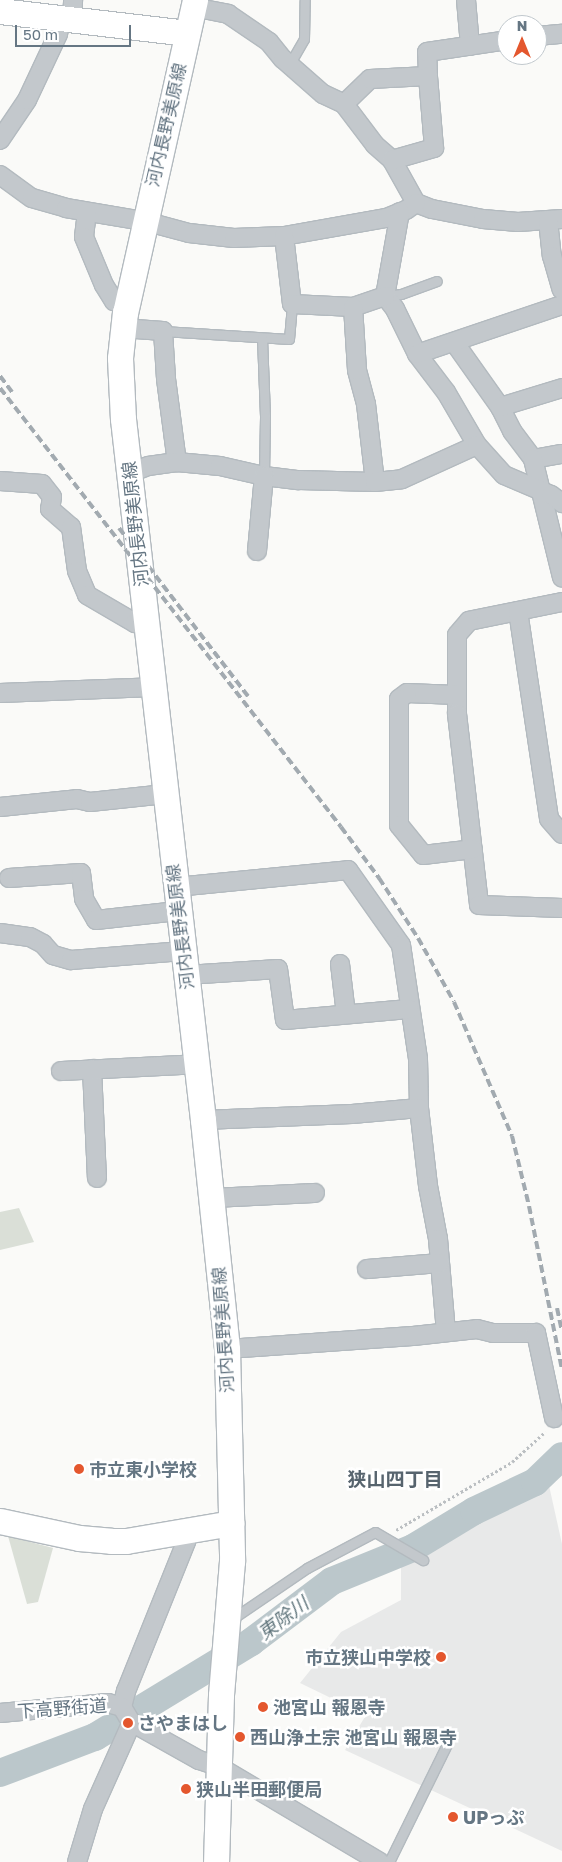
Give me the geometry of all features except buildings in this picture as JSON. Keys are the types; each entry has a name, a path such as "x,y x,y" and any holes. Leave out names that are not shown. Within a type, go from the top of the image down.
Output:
{"main road":[{"name":"河内長野美原線","path":"194,3 124,316 120,358 123,419 212,1198 227,1349 232,1561 222,1676 216,1862"},
{"path":"0,11 69,13 187,33"},
{"path":"0,1521 79,1538 111,1541 126,1541 231,1523"}],"street":[{"path":"466,0 470,46"},
{"path":"194,3 228,14 269,42 289,65 323,94 344,104 375,145 392,160 416,203 432,209 483,219 518,222 555,220 552,256 562,290"},
{"path":"0,140 27,100 69,13"},
{"path":"547,35 562,34"},
{"path":"392,160 434,148 427,52 497,42"},
{"path":"344,104 370,79 428,76"},
{"path":"0,175 32,198 66,208 144,221 189,233 234,238 284,236 386,218 416,203"},
{"path":"87,212 84,238 114,301 124,316 163,331 166,379 177,462"},
{"path":"384,296 400,212"},
{"path":"284,236 292,304 353,307 384,296"},
{"path":"384,296 395,309 417,354 446,392 477,445 504,475 541,490 562,503"},
{"path":"417,354 562,304"},
{"path":"353,307 357,370 366,404 374,482"},
{"path":"454,342 500,407 512,431 533,460 562,577"},
{"path":"500,407 562,388"},
{"path":"130,472 148,466 177,462 220,466 264,476 299,480 374,482 402,479 477,445"},
{"path":"533,460 562,454"},
{"path":"257,551 264,476"},
{"path":"0,481 42,484 52,497 50,509 71,527 76,570 87,595 135,623 146,622"},
{"path":"562,602 469,621 457,635 457,714 479,905 562,908"},
{"path":"518,611 549,819 562,834"},
{"path":"0,693 153,687"},
{"path":"457,695 407,693 399,699 399,825 423,855 473,849"},
{"path":"0,807 77,799 90,802 166,794"},
{"path":"9,878 81,873 84,899 96,920 177,899 348,870 401,945 409,1009 418,1059 419,1108 440,1263 446,1332"},
{"path":"0,933 30,937 43,944 53,955 71,960 185,963 278,969 285,1020 409,1009"},
{"path":"340,964 346,1014"},
{"path":"62,1071 197,1064"},
{"path":"92,1069 97,1178"},
{"path":"203,1120 352,1114 419,1108"},
{"path":"212,1198 316,1193"},
{"path":"367,1269 440,1263"},
{"path":"227,1349 477,1329 493,1333 536,1333 552,1423"},
{"path":"77,1862 93,1809 128,1716 126,1691 186,1542 184,1532"},
{"name":"下高野街道","path":"0,1713 108,1703 128,1716"},
{"path":"128,1716 199,1760 218,1766 380,1862"}],"lane":[{"path":"289,65 304,39 305,0"},
{"path":"384,296 401,294 436,281"},
{"path":"163,331 289,339 292,304"},
{"path":"262,338 265,417 264,476"},
{"path":"227,1629 307,1568 375,1532 420,1558"},
{"path":"389,1862 447,1744"}],"path":[{"path":"382,1536 396,1530 512,1462 552,1423"}],"shaded area":[{"path":"19,1208 34,1242 0,1250 0,1212"},
{"name":"市立狭山中学校","path":"548,1481 562,1544 562,1851 345,1750 366,1715 300,1683 341,1632 401,1600 401,1564 415,1561"},
{"path":"8,1536 53,1548 38,1602 27,1604"}],"waterway":[{"name":"東除川","path":"0,1773 95,1737 251,1642 332,1581 413,1548 474,1511 535,1482 562,1456"}],"railway":[{"path":"0,376 12,392"},
{"path":"0,388 341,827 379,878 418,938 454,1002 512,1136 529,1206 562,1370"},
{"path":"119,528 248,696"},
{"path":"557,1308 562,1331"}],"place":[{"name":"市立東小学校","path":"79,1469"},
{"name":"市立狭山中学校","path":"441,1657"},
{"name":"池宮山 報恩寺","path":"263,1707"},
{"name":"さやまはし","path":"128,1723"},
{"name":"西山浄土宗 池宮山 報恩寺","path":"240,1737"},
{"name":"狭山半田郵便局","path":"186,1789"},
{"name":"UPっぷ","path":"453,1817"}],"district":[{"name":"狭山四丁目","path":"395,1479"}]}
